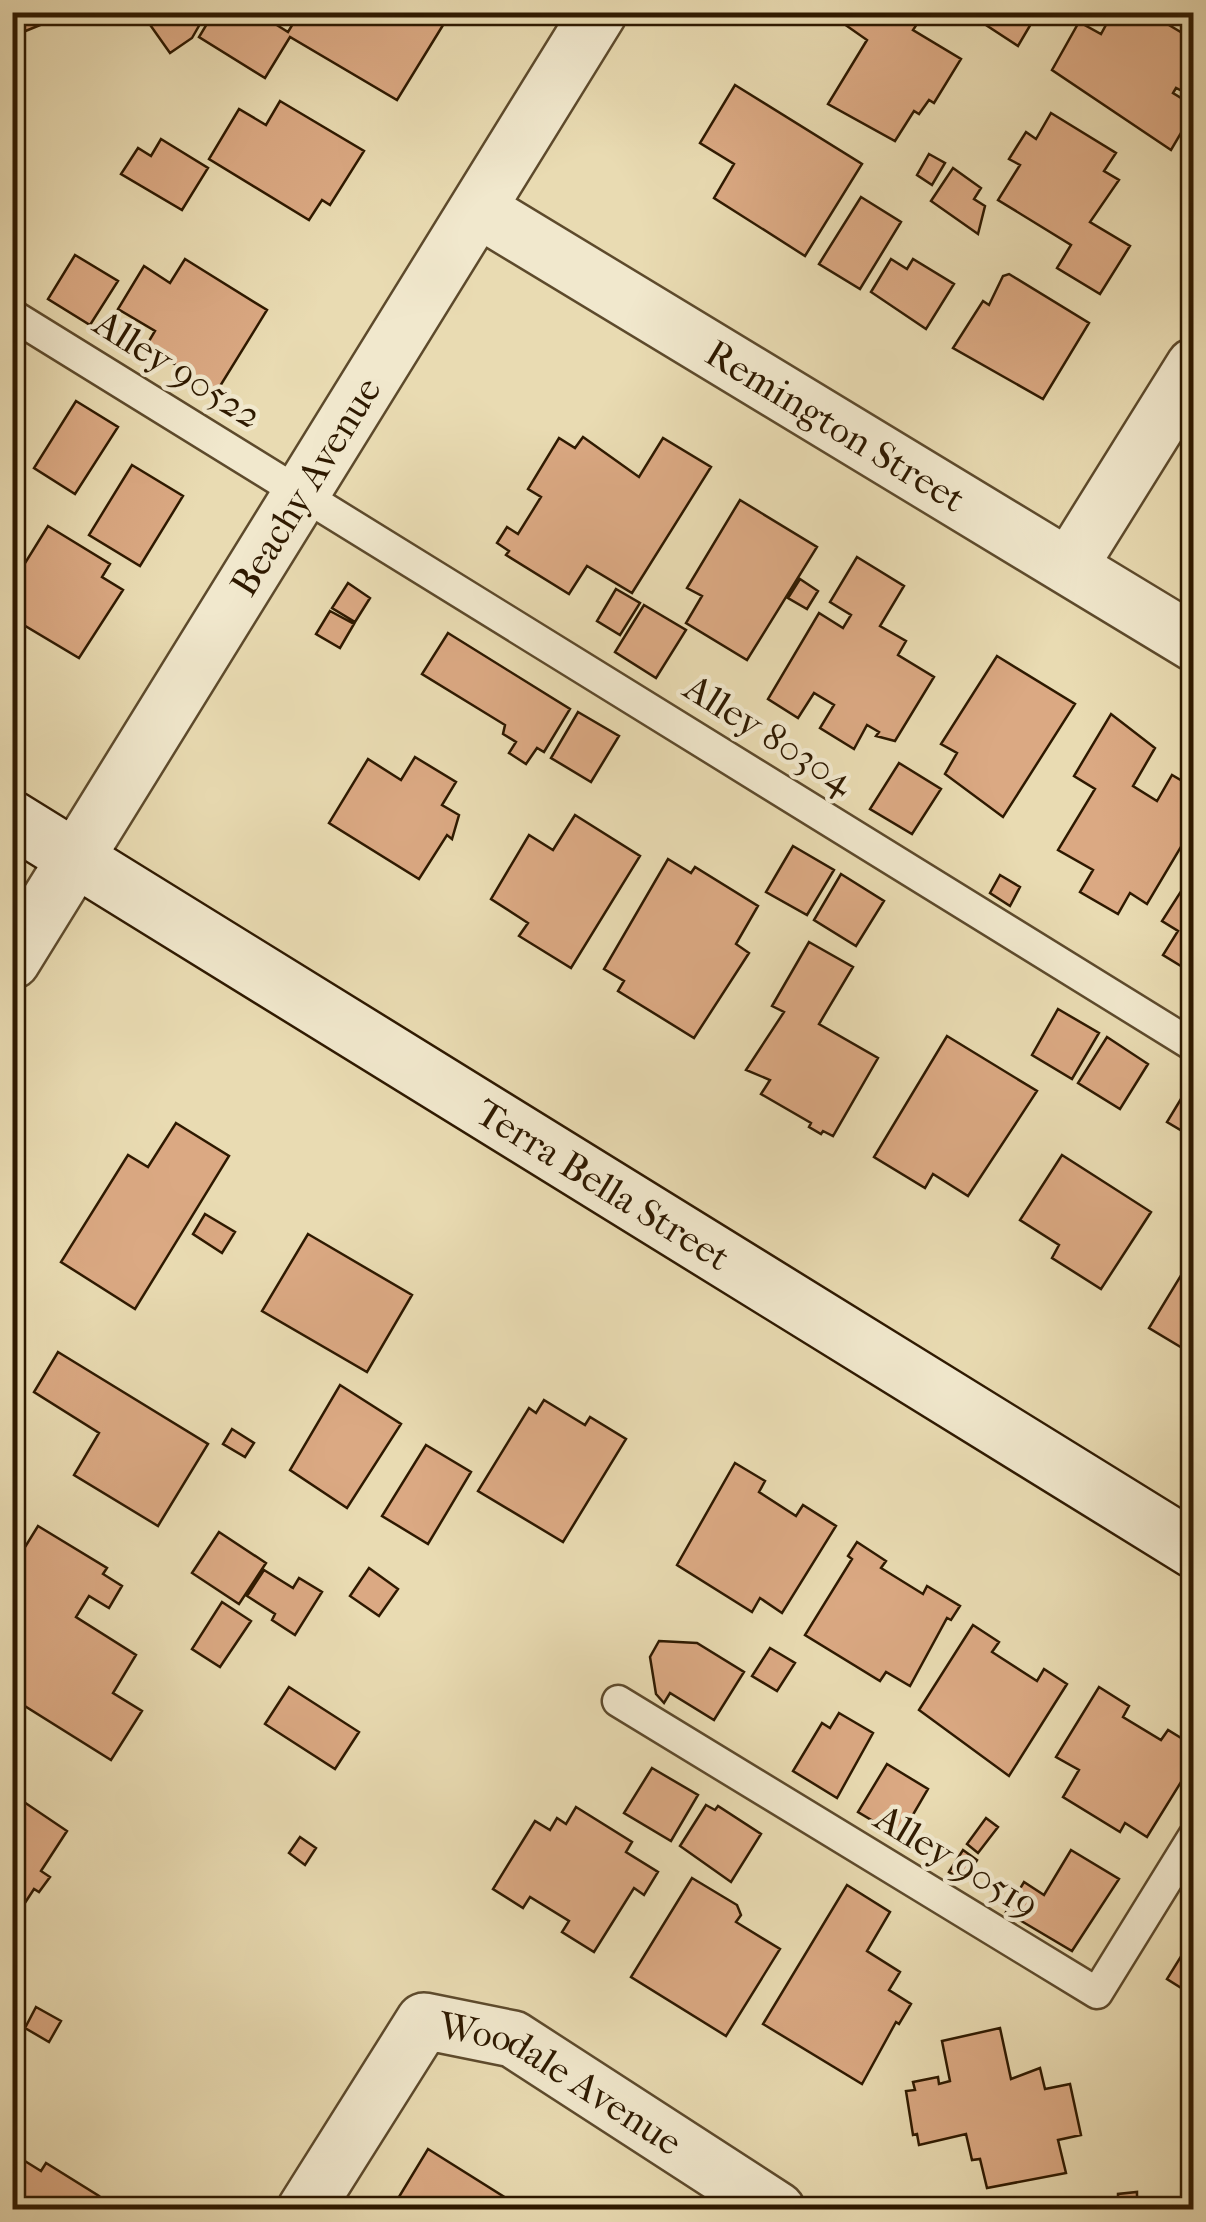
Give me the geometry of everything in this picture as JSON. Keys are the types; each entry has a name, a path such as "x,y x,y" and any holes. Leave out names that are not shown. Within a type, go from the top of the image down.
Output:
{"street":[{"name":"Beachy Avenue","path":"12,961 599,12"},
{"name":"Remington Street","path":"478,209 1194,643"},
{"path":"1070,565 1194,366"},
{"name":"Terra Bella Street","path":"12,819 1194,1550"},
{"name":"Woodale Avenue","path":"305,2210 424,2021 514,2038 777,2210"}],"lane":[{"name":"Alley 90522","path":"12,315 302,490"},
{"name":"Alley 80304","path":"302,490 1194,1046"},
{"name":"Alley 90519","path":"618,1701 1097,1993 1194,1836"}],"building":[{"path":"15,12 72,12 23,32"},
{"path":"141,12 201,12 204,17 192,38 170,53"},
{"path":"214,12 256,12 288,32 300,12 441,12 448,17 397,100 290,37 265,78 199,37"},
{"path":"827,12 910,12 919,21 913,30 961,59 934,103 929,100 919,114 914,111 895,141 828,104 867,40"},
{"path":"966,12 1038,12 1018,46"},
{"path":"1113,12 1147,12 1194,40 1194,81 1186,93 1176,88 1173,93 1194,106 1194,111 1171,150 1052,70 1079,22 1101,34"},
{"path":"735,85 862,164 805,256 714,198 734,164 700,143"},
{"path":"280,101 364,151 330,205 322,200 309,220 209,159 239,109 266,125"},
{"path":"1051,113 1116,153 1104,171 1119,180 1090,222 1130,246 1100,294 1057,268 1071,245 998,200 1020,165 1009,159 1026,132 1036,139"},
{"path":"161,139 208,168 182,210 121,174 138,148 151,156"},
{"path":"929,154 945,163 932,185 917,175"},
{"path":"953,168 981,188 974,199 985,206 978,234 931,201"},
{"path":"861,197 901,222 860,289 819,264"},
{"path":"75,255 118,281 90,325 48,299"},
{"path":"185,259 267,310 217,391 146,346 155,331 118,309 144,266 170,283"},
{"path":"891,259 907,269 913,259 954,284 926,329 871,292"},
{"path":"1009,274 1089,323 1043,399 953,348 983,301 989,305 1003,276"},
{"path":"76,401 118,427 75,494 34,468"},
{"path":"583,437 639,477 663,438 711,467 632,593 587,566 569,594 506,555 509,551 497,543 507,527 518,534 541,497 528,489 559,438 575,448"},
{"path":"132,465 183,496 140,566 89,535"},
{"path":"740,500 817,547 747,660 686,623 702,596 687,588"},
{"path":"48,526 110,564 102,577 123,590 79,658 12,618 12,584"},
{"path":"857,557 904,586 880,626 906,641 898,655 934,677 895,741 876,736 879,732 867,725 854,749 820,728 834,705 814,693 798,718 768,699 819,613 843,628 851,615 830,602"},
{"path":"800,579 818,591 807,609 788,598"},
{"path":"348,583 370,598 355,622 332,608"},
{"path":"616,589 640,603 620,635 597,621"},
{"path":"644,605 686,630 656,678 615,652"},
{"path":"330,611 354,624 340,648 316,634"},
{"path":"448,633 570,709 544,752 537,748 526,764 509,753 516,742 503,734 505,725 422,674"},
{"path":"997,656 1075,704 1003,817 945,774 957,753 941,744"},
{"path":"578,712 619,736 591,782 551,758"},
{"path":"1111,714 1155,748 1133,786 1157,801 1172,775 1194,788 1194,825 1147,904 1130,893 1118,914 1080,892 1093,870 1058,850 1095,789 1074,776"},
{"path":"415,757 456,782 442,805 459,815 452,839 447,835 419,879 329,823 368,759 401,780"},
{"path":"899,763 941,789 912,834 870,809"},
{"path":"575,815 640,856 571,968 519,936 528,923 491,899 529,835 553,850"},
{"path":"793,846 834,870 807,915 766,892"},
{"path":"668,859 691,873 695,867 758,906 736,944 749,953 694,1038 618,991 624,981 604,969"},
{"path":"1194,871 1194,974 1163,955 1178,931 1162,921"},
{"path":"841,874 884,901 856,946 814,920"},
{"path":"1000,875 1020,887 1010,906 990,893"},
{"path":"809,942 853,967 819,1024 878,1058 833,1136 809,1127 811,1123 761,1094 770,1080 746,1070 784,1012 772,1006"},
{"path":"1058,1009 1099,1033 1072,1079 1032,1055"},
{"path":"947,1036 1037,1091 968,1196 933,1174 925,1188 874,1157"},
{"path":"1107,1037 1148,1064 1120,1109 1078,1083"},
{"path":"1190,1084 1194,1086 1194,1138 1167,1122"},
{"path":"176,1123 229,1156 135,1309 61,1262 128,1155 148,1167"},
{"path":"1062,1155 1151,1212 1101,1289 1052,1258 1059,1245 1020,1220"},
{"path":"205,1214 235,1232 222,1253 193,1234"},
{"path":"308,1234 412,1295 367,1372 262,1311"},
{"path":"1194,1254 1194,1355 1149,1328"},
{"path":"58,1352 208,1444 158,1526 74,1475 99,1433 34,1392"},
{"path":"340,1385 401,1424 347,1508 290,1470"},
{"path":"544,1400 585,1425 590,1417 626,1439 563,1542 478,1491 529,1408 536,1413"},
{"path":"232,1429 254,1443 245,1457 223,1444"},
{"path":"426,1445 471,1472 428,1544 382,1516"},
{"path":"735,1463 765,1481 759,1492 796,1516 803,1505 836,1526 782,1613 760,1598 752,1612 677,1565"},
{"path":"38,1526 107,1568 103,1574 122,1586 109,1608 89,1596 76,1617 136,1655 113,1693 142,1711 111,1760 12,1698 12,1568"},
{"path":"219,1532 266,1563 239,1604 192,1573"},
{"path":"857,1542 886,1561 881,1568 923,1594 927,1586 960,1606 951,1620 947,1618 910,1686 886,1672 880,1681 805,1635 852,1559 848,1556"},
{"path":"369,1568 398,1589 379,1616 350,1596"},
{"path":"264,1570 293,1588 299,1578 322,1592 295,1635 272,1620 275,1614 247,1596"},
{"path":"222,1602 251,1621 220,1667 192,1649"},
{"path":"973,1625 999,1642 992,1652 1037,1681 1044,1669 1067,1684 1009,1776 919,1710"},
{"path":"659,1641 697,1643 744,1672 714,1720 670,1693 664,1703 656,1694 650,1657"},
{"path":"770,1648 795,1663 777,1691 752,1676"},
{"path":"289,1687 359,1732 335,1769 265,1724"},
{"path":"1099,1687 1129,1706 1123,1717 1161,1740 1168,1730 1194,1746 1194,1761 1147,1837 1125,1823 1120,1832 1063,1797 1079,1770 1056,1757"},
{"path":"839,1713 873,1733 837,1798 793,1771 822,1723 830,1728"},
{"path":"887,1764 928,1789 900,1837 858,1812"},
{"path":"652,1768 698,1795 671,1841 624,1813"},
{"path":"21,1800 67,1831 41,1871 50,1877 39,1892 34,1889 19,1912 12,1908 12,1813"},
{"path":"706,1805 715,1810 718,1806 761,1834 731,1882 680,1846"},
{"path":"576,1807 632,1842 626,1852 658,1872 644,1895 634,1888 594,1952 562,1932 569,1921 530,1897 523,1908 493,1889 535,1821 550,1830 557,1818 566,1824"},
{"path":"986,1818 998,1827 978,1853 967,1844"},
{"path":"300,1837 316,1848 305,1865 289,1853"},
{"path":"963,1850 977,1860 964,1881 949,1872"},
{"path":"1071,1850 1119,1879 1072,1951 1006,1912 1024,1882 1044,1895"},
{"path":"692,1878 737,1905 741,1915 736,1922 780,1949 726,2036 631,1977"},
{"path":"847,1885 890,1912 867,1951 900,1972 889,1990 911,2004 899,2024 896,2022 862,2084 763,2024"},
{"path":"1194,1937 1194,1996 1167,1979"},
{"path":"36,2007 61,2021 49,2042 25,2028"},
{"path":"1000,2028 1011,2079 1040,2068 1045,2089 1070,2084 1081,2135 1058,2140 1066,2173 987,2188 980,2159 972,2160 966,2134 919,2145 917,2134 913,2135 906,2091 915,2090 913,2082 938,2077 939,2084 950,2081 942,2041"},
{"path":"428,2149 522,2208 521,2210 391,2210"},
{"path":"12,2153 41,2171 46,2163 99,2196 91,2210 12,2210"},
{"path":"1137,2192 1137,2200 1146,2199 1147,2210 1050,2210 1118,2201 1118,2194"}]}
